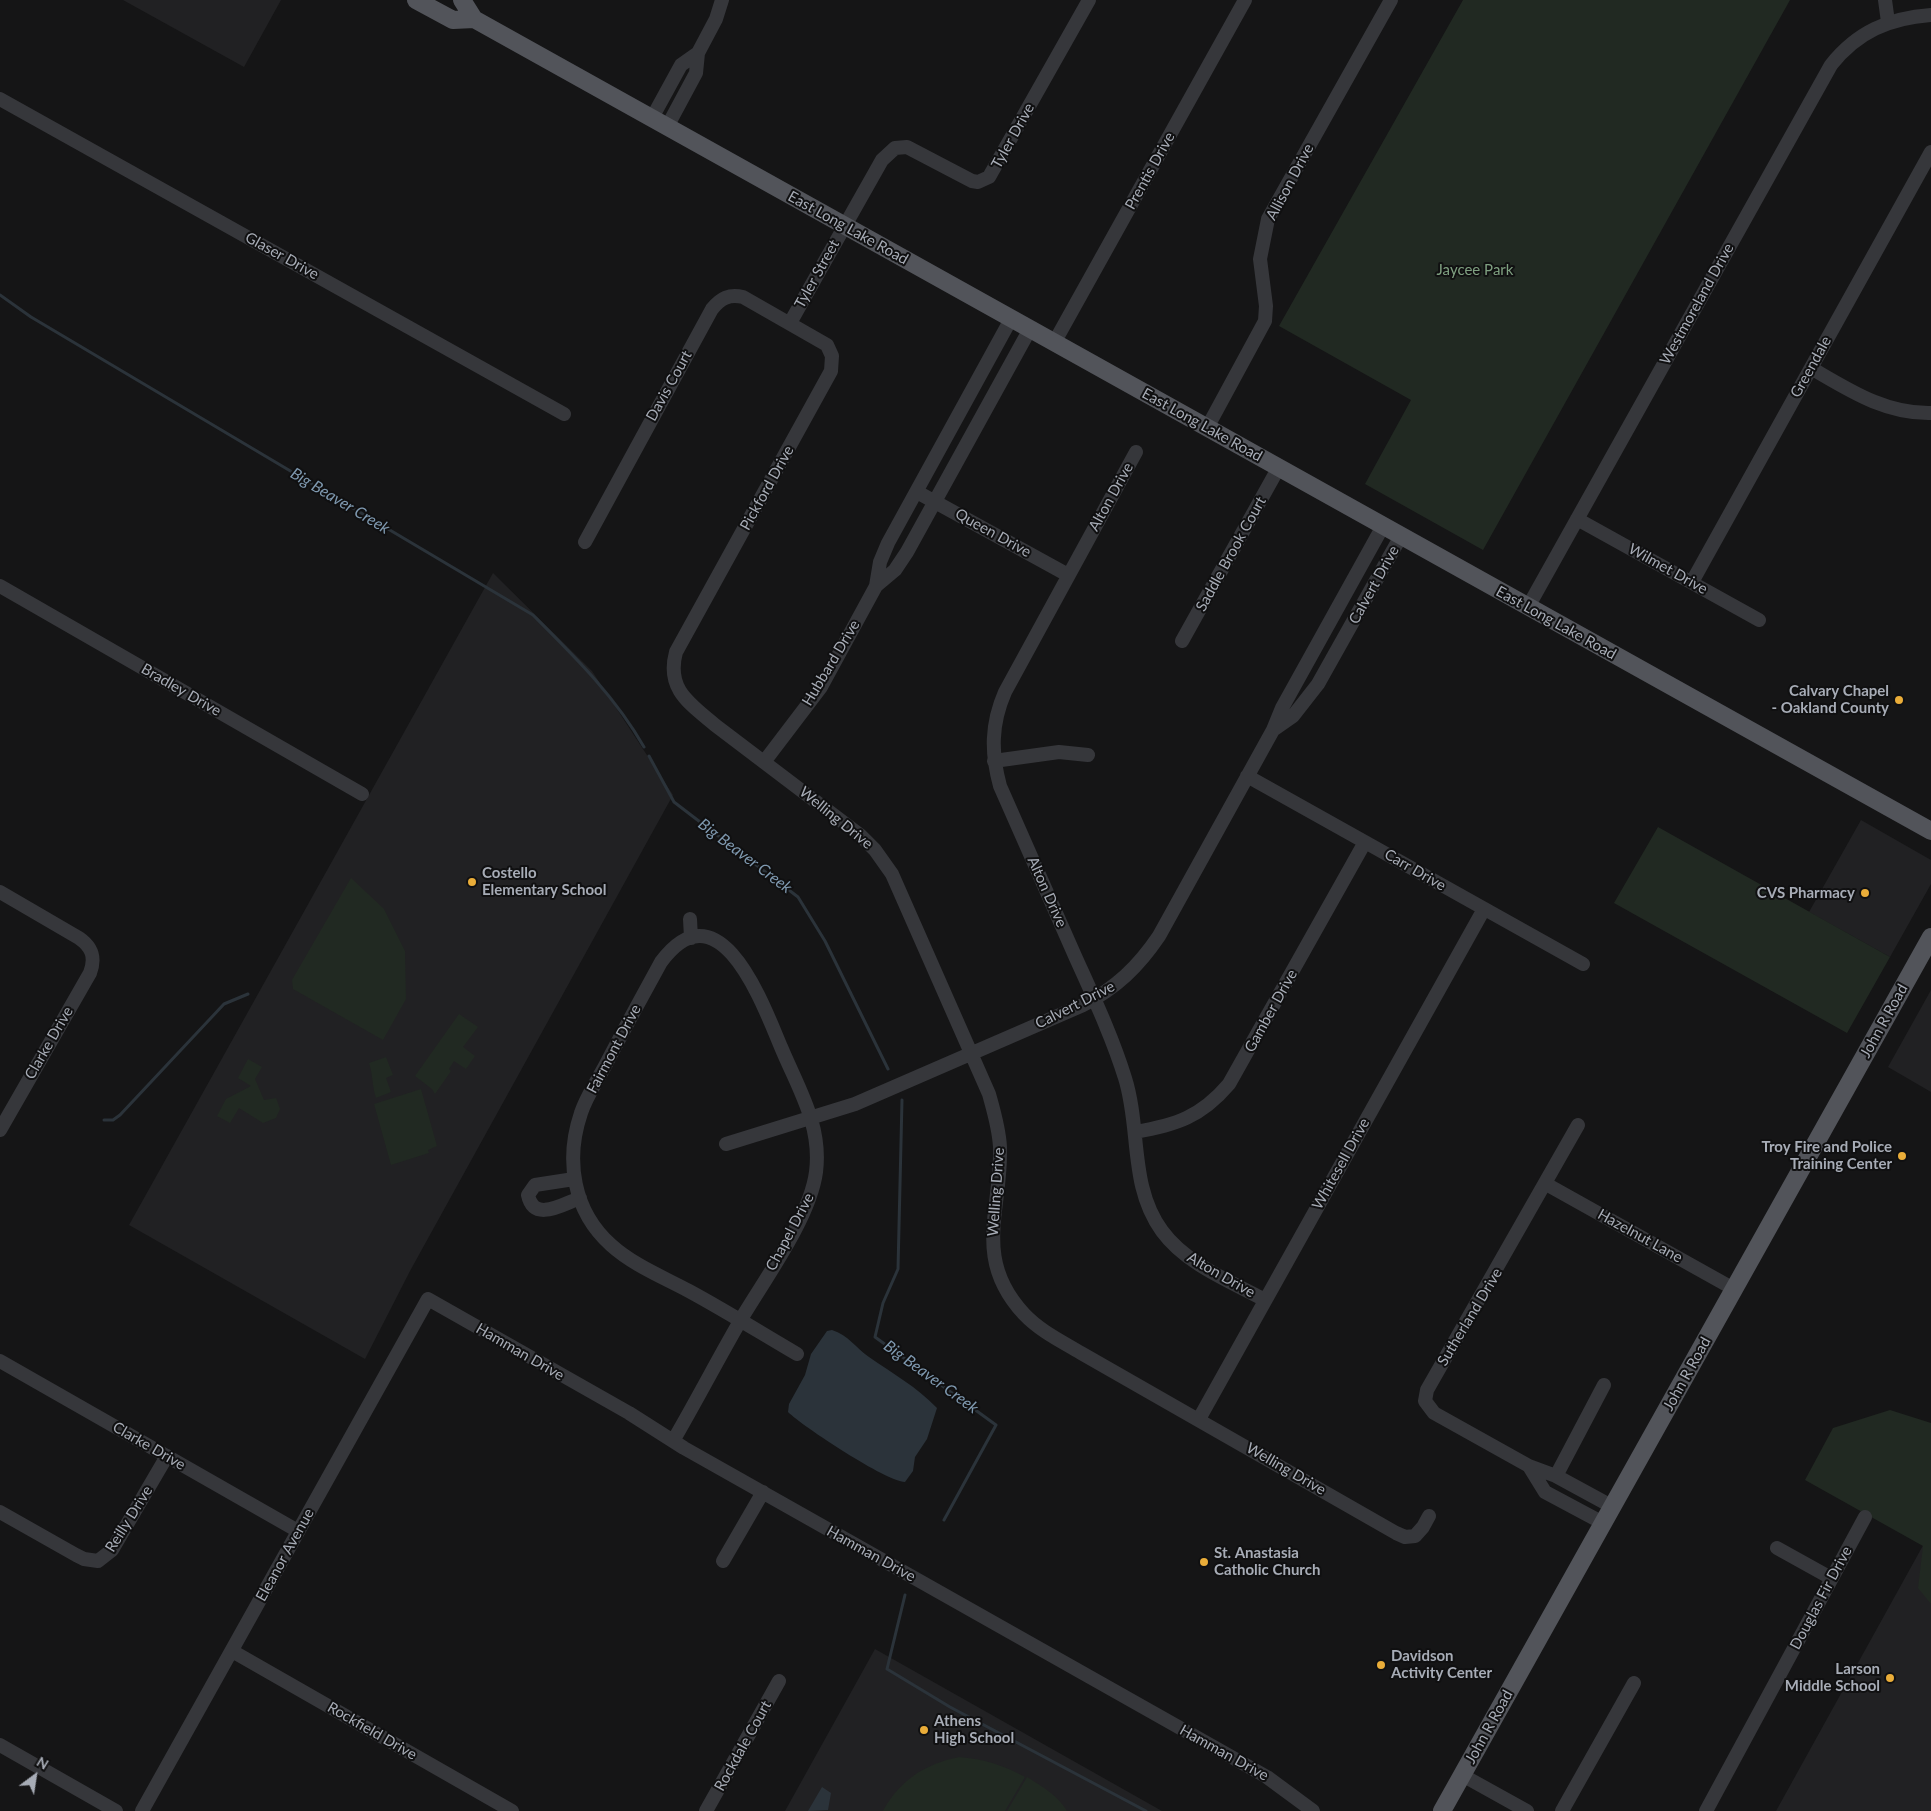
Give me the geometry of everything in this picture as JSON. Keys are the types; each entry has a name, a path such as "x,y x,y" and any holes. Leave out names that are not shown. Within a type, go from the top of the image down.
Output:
{"main road":[{"name":"East Long Lake Road","path":"462,0 474,19 1931,831"},
{"name":"East Long Lake Road","path":"424,1 453,20 474,19"},
{"name":"John R Road","path":"1442,1811 1931,937"}],"street":[{"path":"659,123 681,65 698,53 716,19 722,0"},
{"name":"Tyler Drive","path":"844,226 882,160 895,148 907,147 972,181 978,182 989,177 1089,0"},
{"name":"Prentis Drive","path":"1054,342 1245,0"},
{"name":"Allison Drive","path":"1207,428 1265,321 1266,306 1260,259 1268,219 1391,0"},
{"path":"1885,0 1888,22"},
{"name":"Westmoreland Drive","path":"1528,607 1827,70 1839,54 1858,38 1888,22 1931,15"},
{"name":"Glaser Drive","path":"0,99 564,414"},
{"name":"Greendale","path":"1692,582 1931,152"},
{"name":"Tyler Street","path":"790,323 844,226"},
{"name":"Davis Court","path":"585,542 716,304 730,296 743,297 790,323"},
{"name":"Hubbard Drive","path":"764,762 821,687 876,586 877,573 884,552 1012,319"},
{"name":"Pickford Drive","path":"672,667 676,652 831,371 832,356 827,345 790,323"},
{"name":"Hubbard Drive","path":"876,586 886,580 902,561 1030,329"},
{"path":"1810,368 1881,406 1903,411 1931,413"},
{"path":"958,417 976,427"},
{"name":"Alton Drive","path":"1136,452 1000,704 994,726 994,762 1000,786 1094,999 1126,1080 1143,1194 1161,1230 1188,1257 1265,1300"},
{"name":"Saddle Brook Court","path":"1182,641 1279,467"},
{"name":"Queen Drive","path":"917,492 1068,575"},
{"name":"Wilmet Drive","path":"1577,519 1759,620"},
{"name":"Calvert Drive","path":"726,1144 812,1119 855,1104 1094,999 1127,976 1150,950 1273,730 1282,708 1383,526"},
{"name":"Calvert Drive","path":"1273,730 1293,716 1312,693 1401,536"},
{"name":"Bradley Drive","path":"0,586 362,794"},
{"name":"Calvert Drive","path":"1329,623 1347,633"},
{"name":"Welling Drive","path":"672,667 675,683 694,706 860,835 887,866 970,1054 996,1118 1000,1148 991,1234 995,1259 1008,1293 1025,1315 1039,1327 1396,1533 1411,1537 1419,1533 1429,1516"},
{"path":"994,762 1059,752 1088,754"},
{"name":"Carr Drive","path":"1247,776 1583,964"},
{"name":"Gamber Drive","path":"1135,1132 1168,1126 1187,1118 1213,1102 1229,1084 1365,842"},
{"name":"Clarke Drive","path":"0,892 79,938 89,946 93,955 90,973 0,1130"},
{"name":"Whitesell Drive","path":"1199,1419 1484,909"},
{"path":"690,919 691,938"},
{"name":"Chapel Drive","path":"672,1441 792,1232 813,1187 818,1154 812,1119 755,988 736,957 724,945 701,936 691,938"},
{"name":"Fairmont Drive","path":"691,938 685,938 672,947 661,962 581,1112 571,1157 574,1179 580,1198 594,1228 611,1245 797,1354"},
{"name":"Sutherland Drive","path":"1578,1125 1501,1265 1466,1319 1425,1396 1427,1406 1434,1413 1528,1466 1556,1476 1613,1506"},
{"path":"574,1179 535,1185 528,1195 530,1203 535,1209 546,1211 580,1198"},
{"name":"Hazelnut Lane","path":"1546,1184 1734,1289"},
{"name":"Hamman Drive","path":"428,1299 629,1413 672,1441 1267,1777 1313,1811"},
{"name":"Eleanor Avenue","path":"142,1811 428,1299"},
{"name":"Clarke Drive","path":"0,1360 298,1531"},
{"path":"1556,1476 1604,1385"},
{"name":"Reilly Drive","path":"0,1512 84,1559 98,1561 112,1550 167,1456"},
{"name":"Sutherland Drive","path":"1528,1466 1545,1492 1603,1523"},
{"path":"723,1561 763,1492"},
{"name":"Douglas Fir Drive","path":"1706,1811 1865,1517"},
{"path":"1777,1548 1831,1578"},
{"name":"Rockfield Drive","path":"232,1651 512,1811"},
{"name":"Rockdale Court","path":"706,1811 779,1681"},
{"path":"1562,1811 1634,1684"},
{"path":"0,1745 116,1811"},
{"path":"1462,1775 1527,1811"}],"shaded area":[{"path":"123,0 281,0 244,67"},
{"name":"Costello Elementary School","path":"493,573 592,671 673,795 410,1271 365,1359 129,1225"},
{"path":"1861,820 1931,860 1931,884 1890,957 1809,912"},
{"path":"1931,990 1931,1092 1888,1067"},
{"path":"832,1330 843,1335 869,1357 913,1387 937,1408 927,1439 915,1457 913,1471 905,1482 895,1480 864,1464 826,1440 788,1412 789,1404 805,1375 811,1354 827,1331"},
{"name":"Larson Middle School","path":"1931,1531 1931,1811 1776,1811"},
{"name":"Athens High School","path":"875,1649 1162,1811 785,1811"},
{"path":"822,1787 831,1793 828,1810 808,1811"}],"green space":[{"name":"Jaycee Park","path":"1463,0 1790,0 1483,550 1365,484 1411,400 1279,326"},
{"path":"1658,827 1890,957 1847,1033 1614,903"},
{"path":"351,878 384,909 405,951 406,999 383,1040 293,989 292,980"},
{"path":"459,1014 478,1027 463,1047 475,1056 466,1069 454,1061 449,1069 451,1071 435,1094 432,1089 415,1076"},
{"path":"386,1057 393,1075 386,1078 391,1092 376,1098 369,1063"},
{"path":"248,1059 262,1067 255,1079 264,1100 276,1098 280,1109 276,1118 263,1123 239,1108 230,1123 217,1116 226,1099 251,1086 238,1078"},
{"path":"421,1089 437,1146 428,1150 429,1153 391,1165 374,1104"},
{"path":"1890,1410 1931,1423 1931,1604 1918,1588 1923,1546 1805,1480 1833,1428"},
{"path":"959,1757 993,1763 1025,1777 1005,1811 883,1811 897,1790 915,1775 935,1764"},
{"path":"1027,1777 1054,1796 1067,1811 1007,1811"}],"waterway":[{"name":"Big Beaver Creek","path":"0,295 31,317 533,615 607,694 633,728 644,747"},
{"name":"Big Beaver Creek","path":"649,756 674,802 798,897 825,941 888,1069"},
{"path":"104,1120 113,1120 120,1115 224,1004 248,994"},
{"name":"Big Beaver Creek","path":"902,1100 898,1269 883,1303 875,1337 996,1425 944,1520"},
{"name":"Big Beaver Creek","path":"905,1595 887,1669 950,1707 1146,1811"}],"place":[{"name":"Calvary Chapel - Oakland County","path":"1899,700"},
{"name":"Costello Elementary School","path":"472,882"},
{"name":"CVS Pharmacy","path":"1865,893"},
{"name":"Troy Fire and Police Training Center","path":"1902,1156"},
{"name":"St. Anastasia Catholic Church","path":"1204,1562"},
{"name":"Davidson Activity Center","path":"1381,1665"},
{"name":"Larson Middle School","path":"1890,1678"},
{"name":"Athens High School","path":"924,1730"}]}
